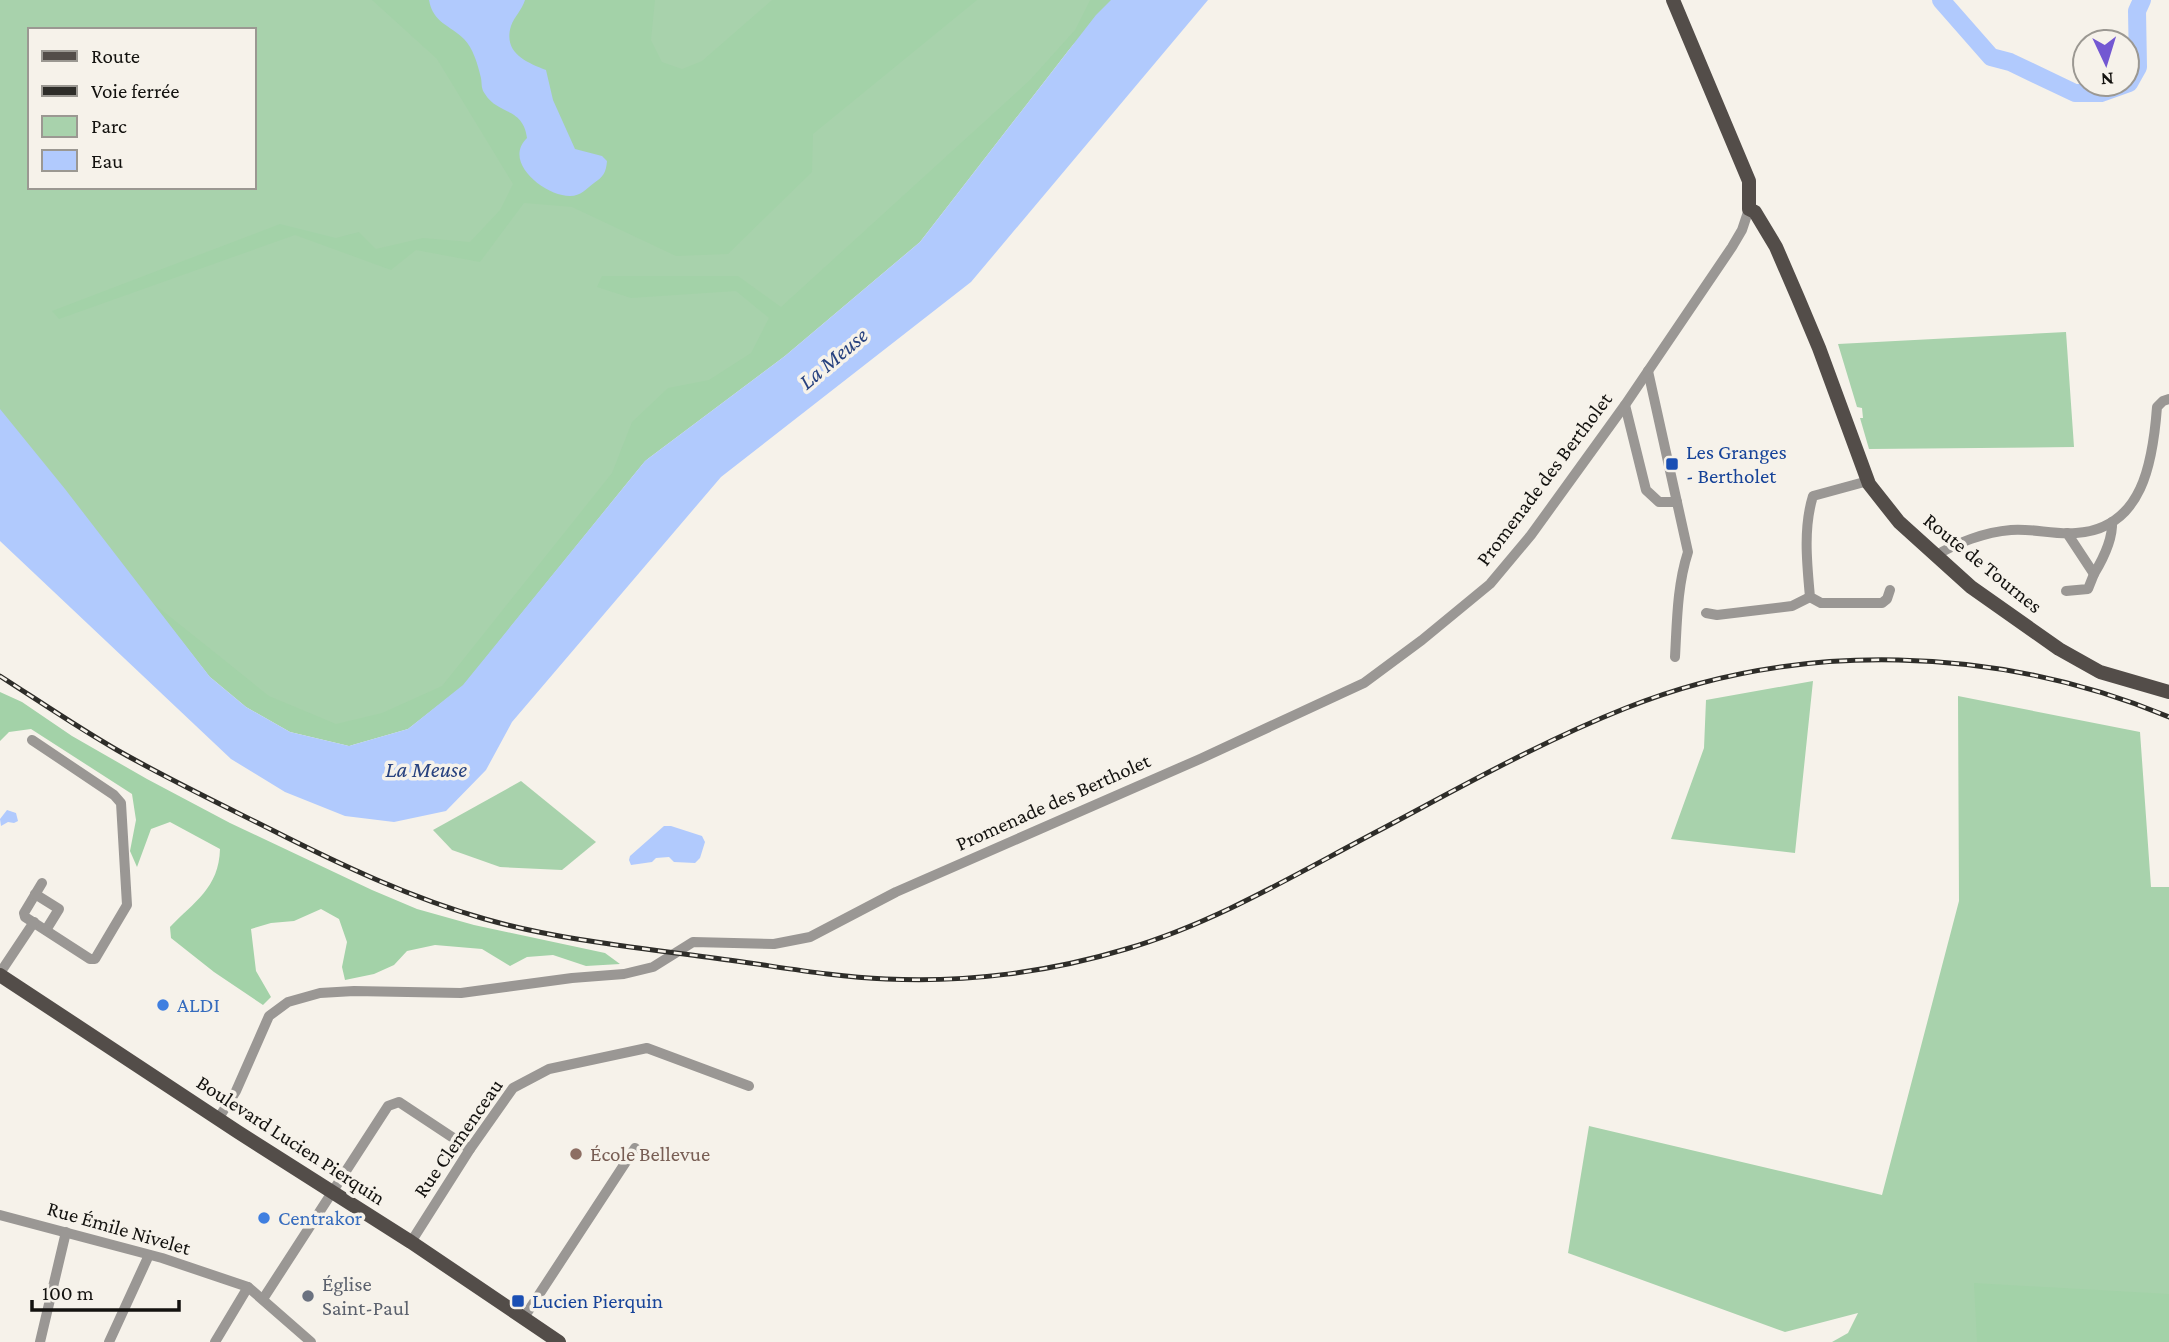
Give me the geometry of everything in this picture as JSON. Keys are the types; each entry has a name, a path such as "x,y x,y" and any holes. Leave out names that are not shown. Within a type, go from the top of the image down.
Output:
{"main road":[{"path":"1673,0 1749,181 1749,209"},
{"name":"Route de Tournes","path":"1749,209 1755,212 1776,247 1819,348 1868,481 1899,522 1971,587 2059,649 2100,672 2169,692"},
{"name":"Boulevard Lucien Pierquin","path":"0,974 218,1119 411,1241 559,1342"}],"street":[{"name":"Promenade des Bertholet","path":"218,1119 236,1091 269,1016 288,1002 320,993 461,993 624,974 653,967 693,942 774,944 810,937 896,892 1199,759 1364,683 1490,584 1531,535 1625,405 1732,247 1742,230 1749,209"},
{"path":"1648,371 1688,552 1677,616 1675,657"},
{"path":"1935,556 1987,533 2013,530 2067,533 2094,531 2112,522 2132,504 2148,474 2155,438 2157,407 2163,401 2169,400"},
{"path":"1625,405 1646,490 1659,502 1677,502"},
{"path":"1810,597 1807,558 1810,505 1813,496 1868,481"},
{"path":"2066,591 2088,589 2103,559 2112,531 2112,522"},
{"path":"2067,533 2094,574"},
{"path":"1810,597 1821,603 1882,603 1887,599 1890,590"},
{"path":"1706,613 1717,615 1792,606 1810,597"},
{"path":"32,740 114,795 121,803 127,905 95,958 90,959 25,916 24,912 42,883"},
{"path":"35,894 59,909 46,930"},
{"path":"0,974 34,922"},
{"name":"Rue Clemenceau","path":"411,1241 513,1088 549,1069 647,1048 749,1086"},
{"path":"263,1299 388,1106 398,1102 470,1149"},
{"path":"523,1318 635,1148"},
{"name":"Rue Émile Nivelet","path":"0,1215 149,1255 248,1287 312,1342"},
{"path":"40,1342 66,1232"},
{"path":"109,1342 149,1255"},
{"path":"215,1342 248,1287"}],"green space":[{"path":"0,0 1116,0 1069,49 645,461 442,702 349,746 210,677 0,411"},
{"path":"372,0 655,0 651,40 662,62 682,69 702,61 772,0 977,0 813,134 812,172 728,254 676,256 572,207 524,203 480,262 416,250 391,270 295,235 59,319 52,311 280,224 336,238 359,232 376,249 423,238 470,242 500,210 513,184 437,59"},
{"path":"1090,0 1111,0 1096,15 920,242 785,356 645,461 463,686 408,729 349,746 290,732 246,707 210,677 153,603 269,696 336,724 382,713 442,686 612,473 632,422 668,388 709,380 751,353 769,318 736,291 631,298 597,287 602,276 738,276 781,307 1030,80 1075,30"},
{"path":"2066,332 2074,447 1869,449 1860,418 1863,418 1862,408 1857,407 1838,344"},
{"path":"1813,681 1795,853 1671,839 1704,748 1706,700"},
{"path":"0,692 22,702 72,736 147,779 230,823 372,890 417,909 474,925 605,953 620,964 586,966 553,955 527,957 510,966 482,949 435,945 407,951 394,965 374,974 345,980 342,967 347,942 339,919 321,909 294,921 271,923 251,929 256,971 271,997 263,1005 214,972 171,938 170,927 210,884 219,863 220,849 170,822 151,829 137,867 130,851 136,820 132,794 31,729 9,732 0,741"},
{"path":"1958,696 2140,732 2151,887 2169,887 2169,1342 1832,1342 1848,1333 1858,1313 1785,1332 1568,1253 1589,1126 1882,1195 1959,901"},
{"path":"521,781 596,842 562,870 500,867 452,850 433,830"},
{"path":"1974,1283 2169,1294 2169,1342 1977,1342"}],"water":[{"path":"429,0 525,0 511,26 510,43 518,55 546,70 553,100 575,149 602,156 607,161 605,172 600,179 580,193 570,196 549,190 530,176 520,157 521,147 527,138 521,121 490,101 482,88 477,62 470,47 438,19"},
{"name":"La Meuse","path":"1111,0 1208,0 971,282 721,477 512,722 486,770 446,811 394,822 345,816 285,792 231,759 0,541 0,409 210,677 246,707 290,732 349,746 408,729 463,685 645,461 785,356 920,242 1096,15"},
{"path":"7,810 16,813 18,821 1,826 0,819"},
{"path":"664,826 702,836 705,842 700,858 695,863 674,862 669,857 631,865 630,856"}],"waterway":[{"path":"1941,0 1991,57 2010,62 2075,93 2101,93 2129,83 2138,67 2137,11 2142,0"}],"railway":[{"path":"0,676 136,761 350,868 457,911 547,934 610,944 830,974 916,980 1038,970 1097,957 1159,938 1223,912 1500,766 1594,721 1692,686 1759,670 1829,662 1898,660 1968,665 2037,676 2104,693 2169,717"}],"place":[{"name":"Les Granges - Bertholet","path":"1672,464"},
{"name":"ALDI","path":"163,1005"},
{"name":"École Bellevue","path":"576,1154"},
{"name":"Centrakor","path":"264,1218"},
{"name":"Église Saint-Paul","path":"308,1296"},
{"name":"Lucien Pierquin","path":"518,1301"}]}
